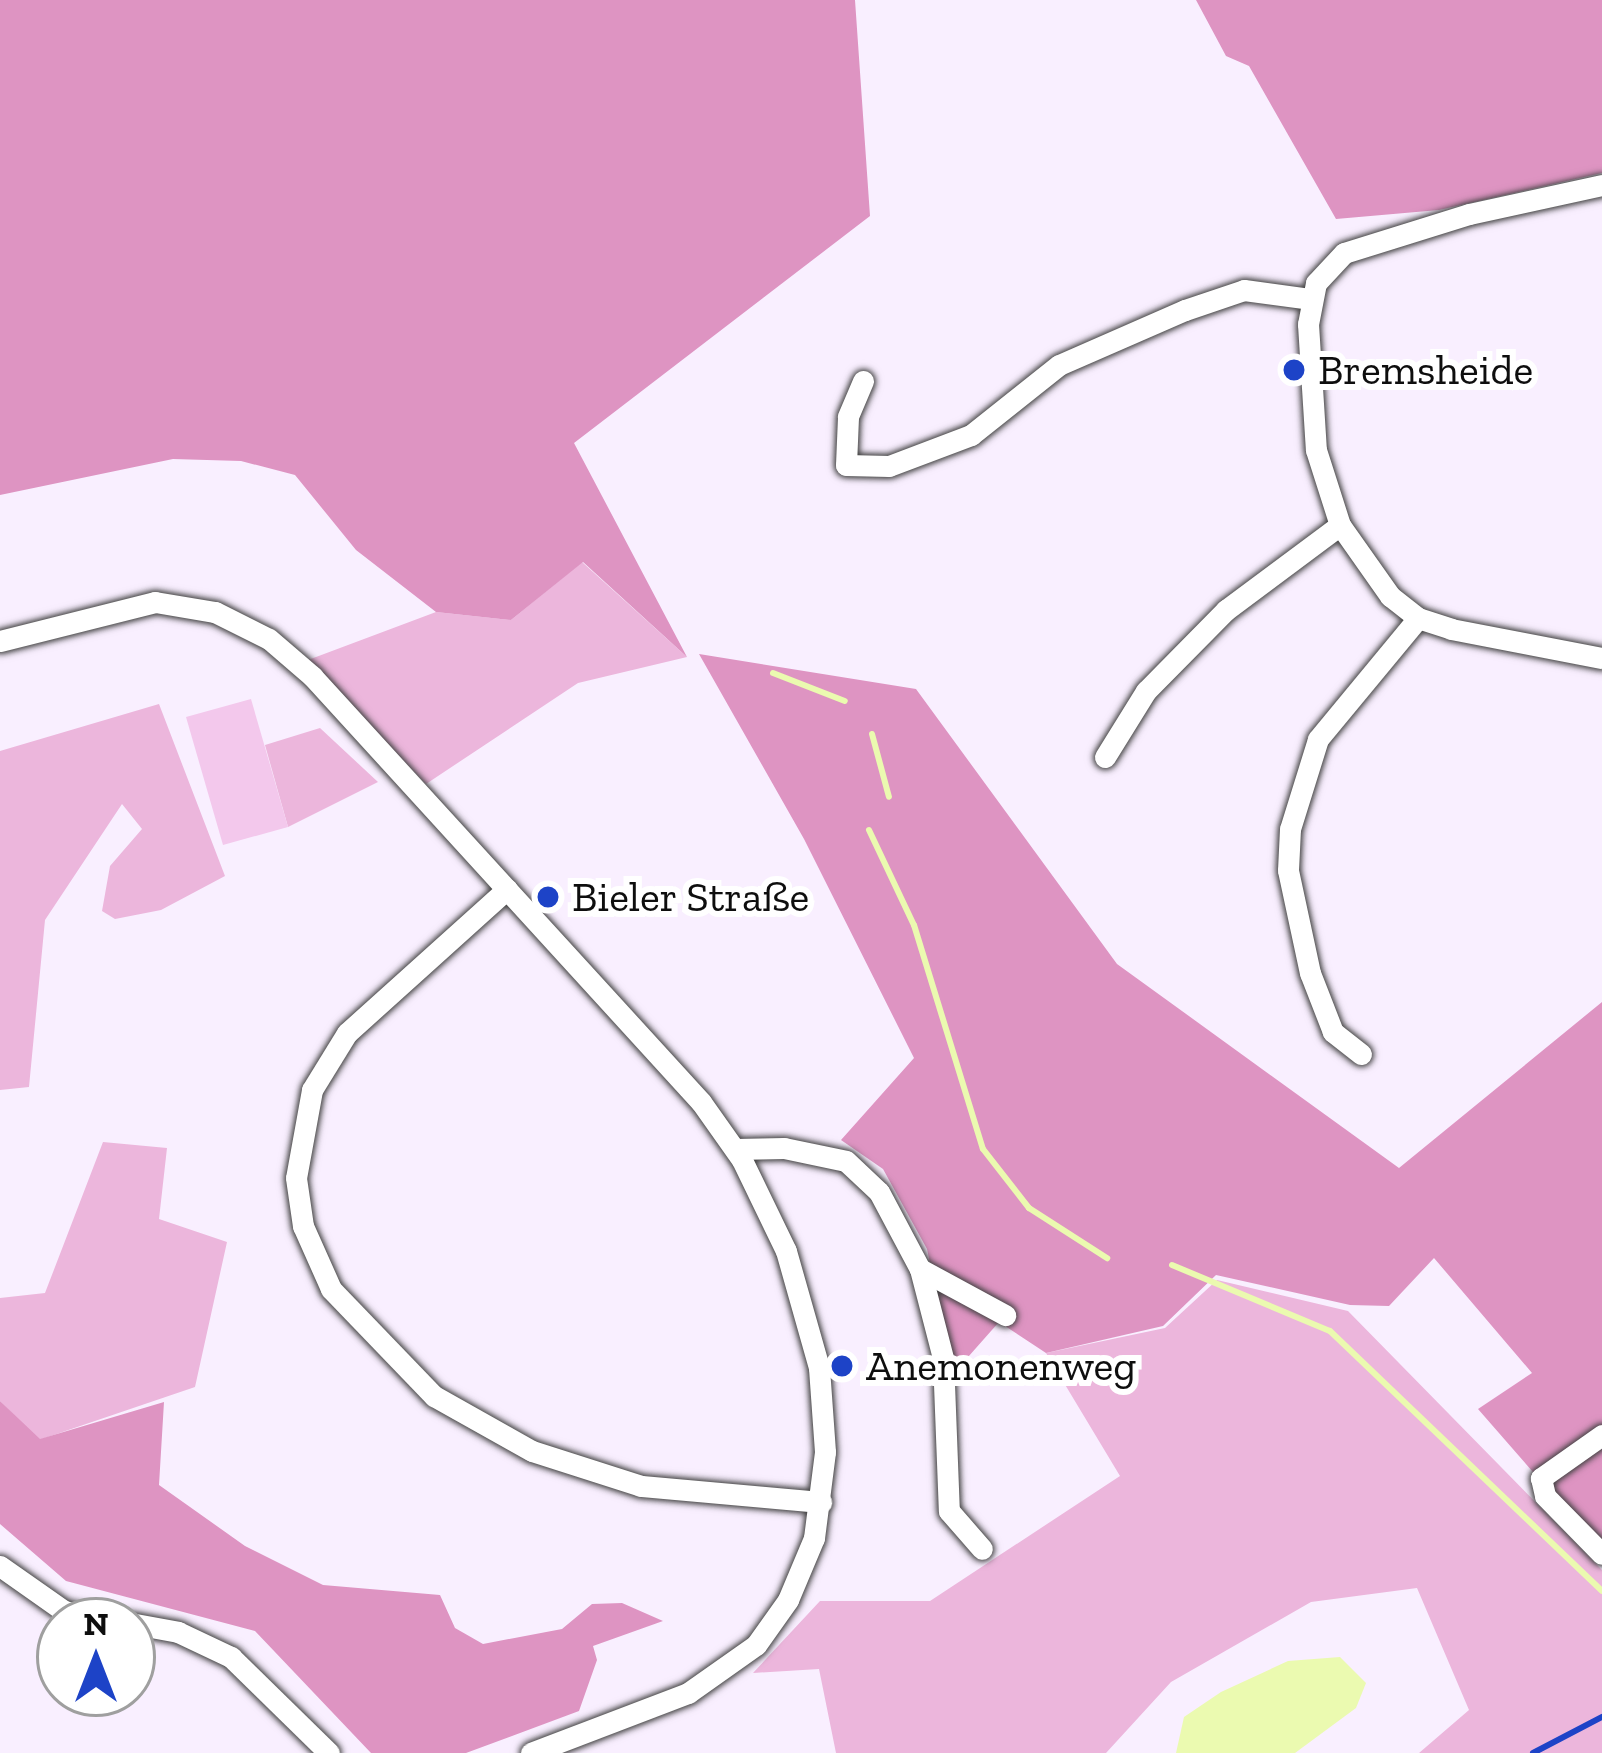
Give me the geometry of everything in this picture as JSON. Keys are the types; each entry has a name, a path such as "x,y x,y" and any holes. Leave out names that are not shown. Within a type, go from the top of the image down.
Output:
{"street":[{"path":"1602,185 1469,214 1344,253 1311,299 1316,450 1340,525 1365,567 1418,618 1602,658"},
{"path":"863,381 848,417 846,465 889,466 971,435 1059,365 1185,310 1244,290 1311,299"},
{"path":"1105,757 1146,691 1226,610 1340,525"},
{"path":"0,641 155,602 242,622 312,676 663,1057 735,1149 786,1251 809,1326 823,1407 821,1502 794,1588 756,1645 688,1693 531,1753"},
{"path":"1361,1054 1333,1032 1310,973 1288,870 1290,829 1318,739 1418,618"},
{"path":"507,889 347,1033 312,1090 296,1178 303,1226 331,1289 434,1396 532,1451 641,1486 821,1502"},
{"path":"735,1149 784,1148 846,1161 879,1192 920,1269 944,1371 949,1510 982,1549"},
{"path":"920,1269 1005,1315"},
{"path":"1602,1435 1541,1478 1545,1496 1602,1554"},
{"path":"0,1566 64,1610 178,1632 231,1657 329,1753"}],"shaded area":[{"path":"0,0 855,0 870,216 574,443 687,657 583,562 511,620 436,612 356,550 295,475 241,461 173,459 0,495"},
{"path":"1196,0 1602,0 1602,173 1439,210 1336,219 1249,66 1226,56"},
{"path":"582,562 687,657 578,683 426,784 308,660 436,612 511,620"},
{"path":"699,654 916,689 1117,964 1399,1168 1602,1002 1602,1551 1478,1409 1532,1373 1434,1258 1389,1306 1350,1305 1216,1275 1163,1326 1046,1353 999,1322 953,1374 927,1249 883,1169 841,1140 914,1058 804,839"},
{"path":"251,699 288,827 223,845 186,717"},
{"path":"159,704 225,876 161,910 115,919 102,911 110,866 142,829 122,804 45,920 29,1087 0,1090 0,751"},
{"path":"320,728 378,782 288,827 265,745"},
{"path":"103,1142 167,1148 159,1219 227,1242 195,1387 39,1440 0,1401 0,1298 45,1293"},
{"path":"1217,1280 1348,1311 1602,1570 1602,1753 1419,1753 1469,1710 1417,1588 1311,1602 1171,1682 1106,1753 836,1753 819,1669 753,1673 820,1601 930,1601 1120,1476 1046,1353 1165,1328"},
{"path":"0,1401 40,1439 164,1402 159,1485 245,1546 323,1585 440,1595 455,1628 483,1644 562,1629 592,1604 622,1603 663,1621 593,1646 597,1660 579,1711 466,1753 371,1753 255,1631 156,1605 156,1597 126,1597 66,1581 0,1524"},
{"path":"1340,1657 1366,1683 1356,1708 1295,1753 1176,1753 1184,1717 1221,1692 1288,1661"}],"waterway":[{"path":"773,673 845,701"},
{"path":"872,734 889,797"},
{"path":"869,830 914,925 983,1149 1029,1208 1107,1258"},
{"path":"1172,1265 1330,1331 1602,1591"}],"railway":[{"path":"1533,1753 1602,1717"}],"place":[{"name":"Bremsheide","path":"1294,370"},
{"name":"Bieler Straße","path":"548,897"},
{"name":"Anemonenweg","path":"842,1366"}]}
